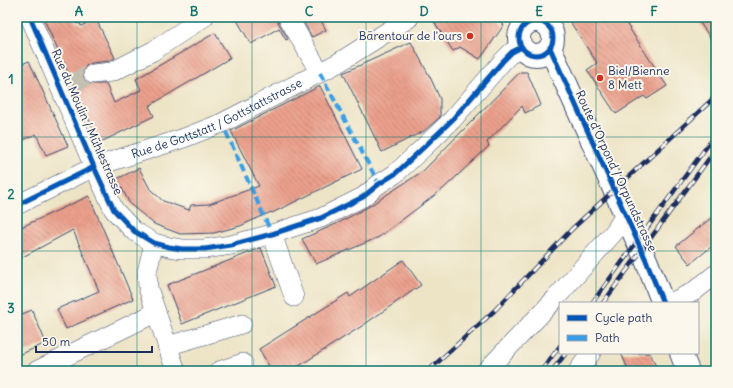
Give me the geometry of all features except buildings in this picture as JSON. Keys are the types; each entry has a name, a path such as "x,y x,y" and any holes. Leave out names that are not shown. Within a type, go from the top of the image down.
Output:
{"main road":[{"path":"532,19 549,26 554,37 553,43 546,52 535,55 530,54 522,47 519,40 519,34 522,27 532,19"},
{"name":"Route d'Orpond / Orpundstrasse","path":"550,48 646,260 663,302"},
{"path":"681,354 688,371"}],"street":[{"name":"Rue du Moulin / Mühlestrasse","path":"30,17 67,86 94,167 114,210 134,231 154,243 182,249 205,249 272,234 321,218 363,197 379,184 395,174 452,120 503,61 512,52 522,47"},
{"path":"93,74 112,72 153,51 204,17"},
{"path":"288,17 320,73"},
{"name":"Rue de Gottstatt / Gottstattstrasse","path":"17,205 94,167 184,138 222,123 338,63 409,18"},
{"path":"486,371 555,299 615,231 625,215"},
{"path":"272,234 294,297"},
{"path":"154,243 147,272 148,288 155,313 176,371"},
{"path":"672,302 693,292 716,274"},
{"path":"36,371 155,313"},
{"path":"167,346 242,324"},
{"path":"578,371 590,354"},
{"path":"219,371 242,363"}],"tunnel":[{"path":"73,83 93,74"}],"railway":[{"path":"428,371 494,311 572,229 716,96"},
{"path":"593,302 716,134"},
{"path":"604,302 716,149"},
{"path":"541,371 559,347"},
{"path":"552,371 565,354"}],"marked path":[{"path":"320,73 379,184"},
{"path":"226,132 272,234"}],"cycle path":[{"path":"30,17 114,210 134,231 154,243 182,249 205,249 231,245 272,234 321,218 363,197 379,184 395,174 423,148 452,120 503,61 512,52 522,47"},
{"path":"533,21 539,21 543,22 550,28 553,38 552,45 546,52 539,55 533,55 529,54 522,48 519,41 519,35 520,31 526,24 533,21"},
{"path":"550,48 646,260 663,302"},
{"path":"17,205 94,167"}],"place":[{"name":"Bärentour de l'ours","path":"470,36"},
{"name":"Biel/Bienne 8 Mett","path":"600,78"}]}
